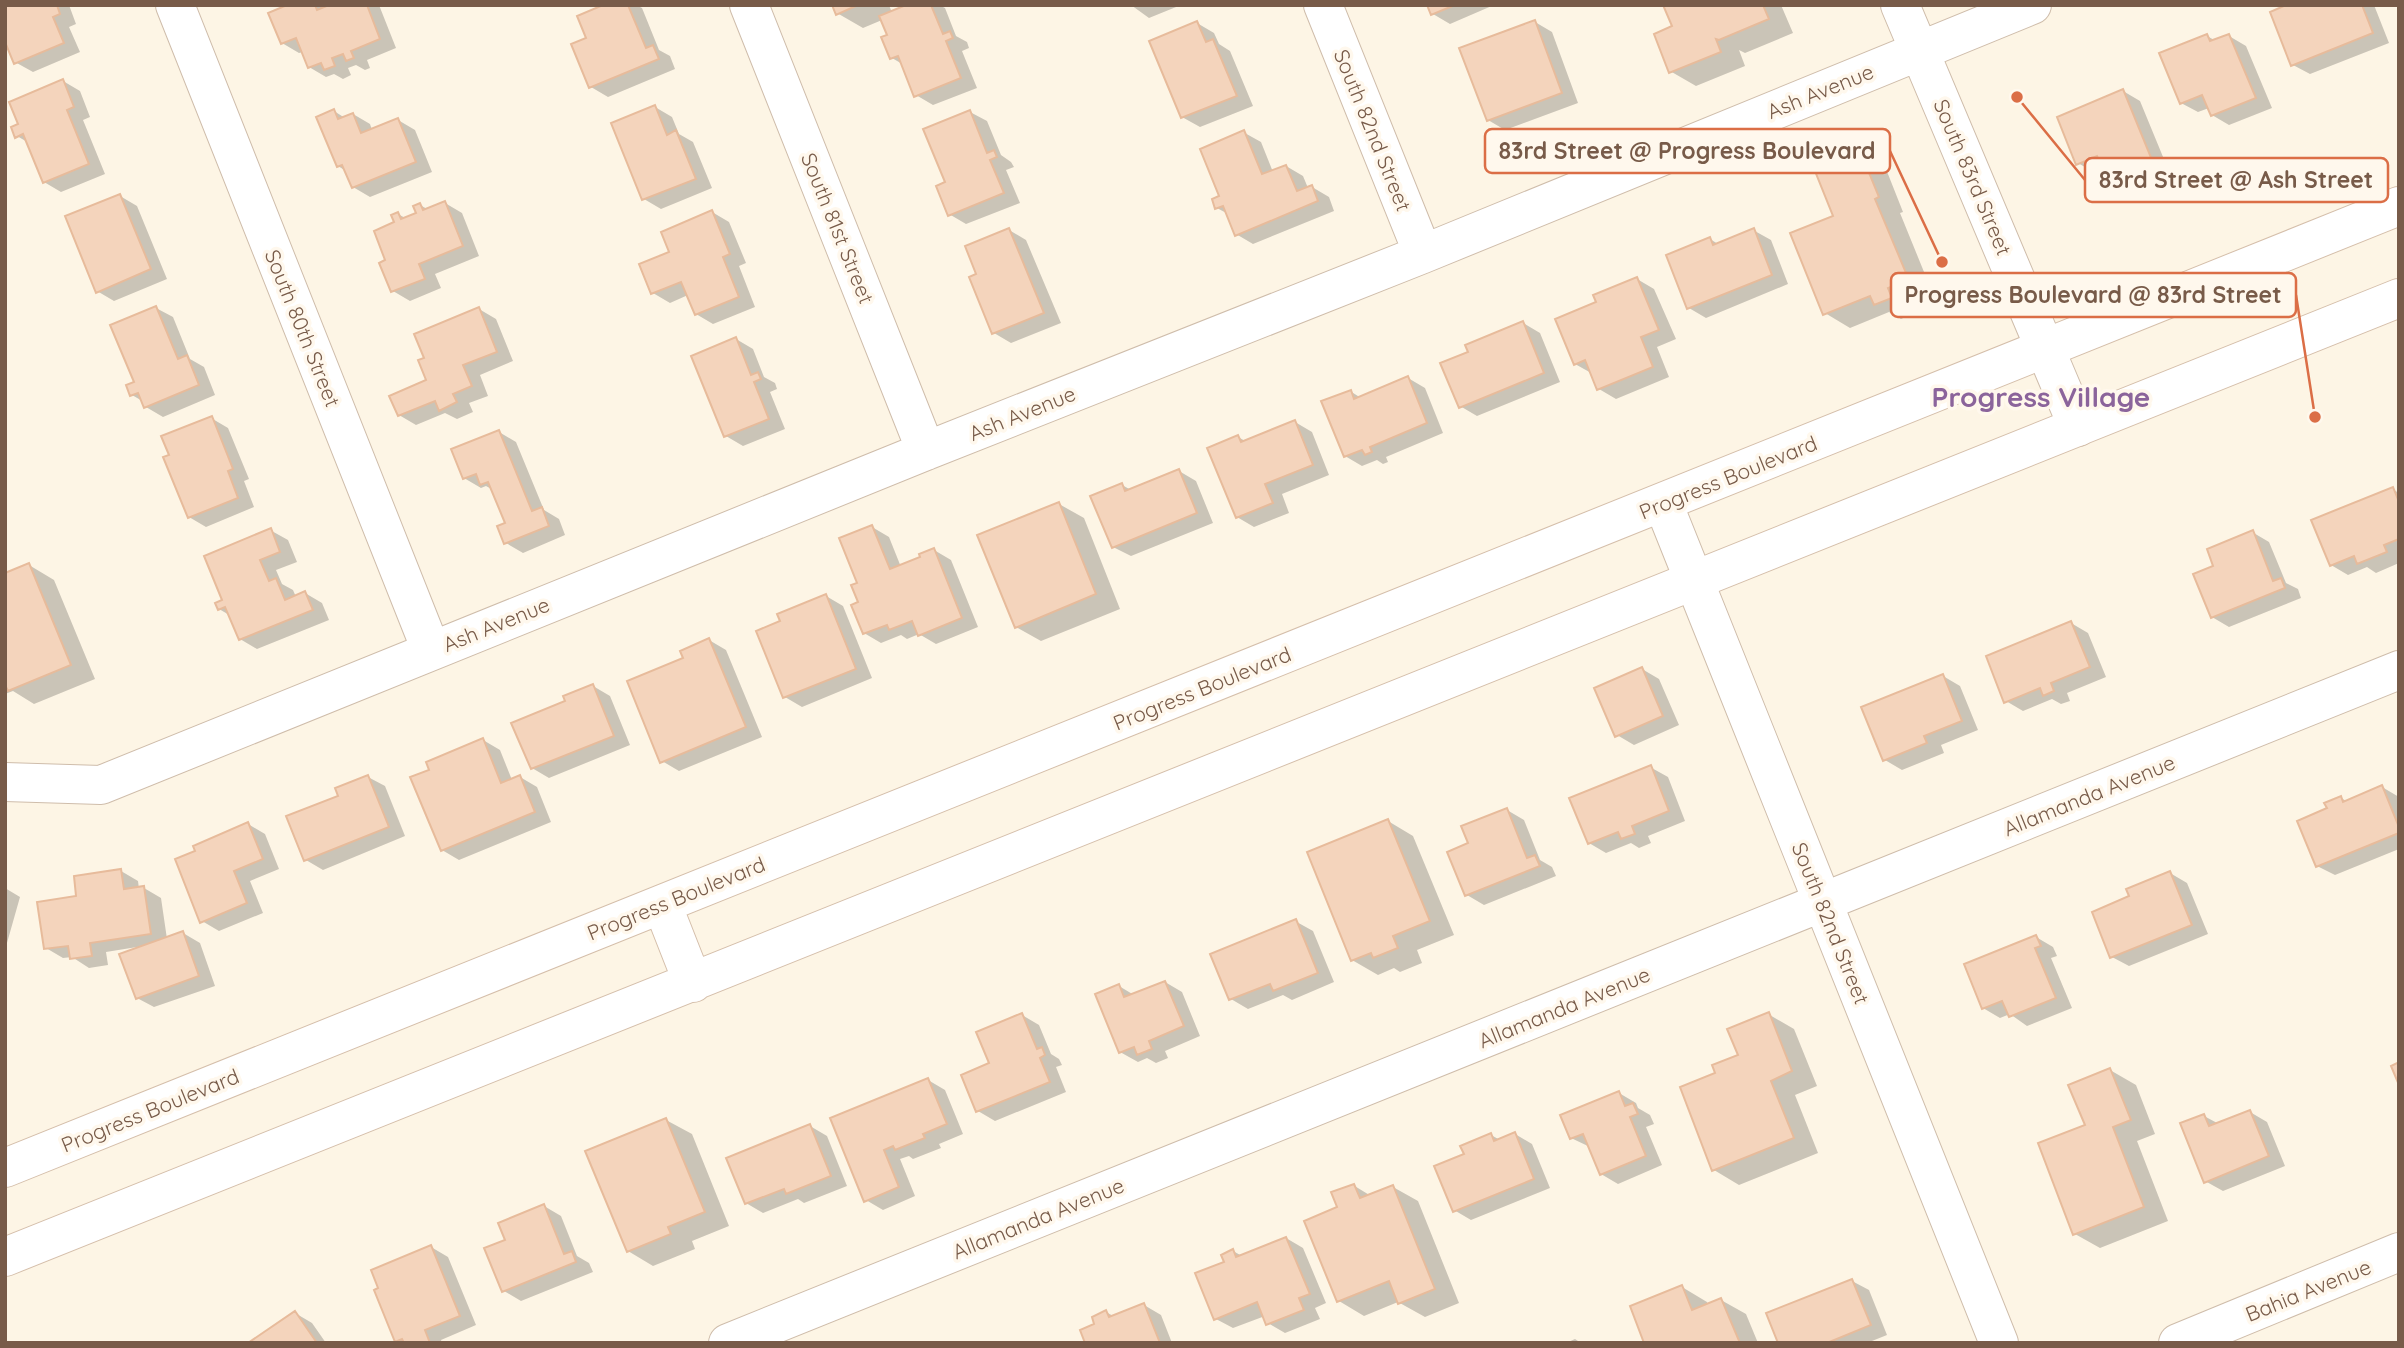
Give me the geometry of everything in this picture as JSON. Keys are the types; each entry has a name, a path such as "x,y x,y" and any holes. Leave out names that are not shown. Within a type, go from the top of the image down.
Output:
{"street":[{"name":"South 80th Street","path":"175,5 431,650"},
{"name":"South 81st Street","path":"750,5 926,451"},
{"name":"South 82nd Street","path":"1323,5 1423,254"},
{"name":"South 83rd Street","path":"1900,5 2078,427"},
{"name":"Ash Avenue","path":"5,782 101,785 926,451 1423,254 2032,5"},
{"name":"Progress Boulevard","path":"5,1168 2399,206"},
{"path":"5,1257 2399,298"},
{"name":"South 82nd Street","path":"1663,503 1999,1343"},
{"name":"Allamanda Avenue","path":"728,1343 2399,670"},
{"path":"662,904 693,983"},
{"name":"Bahia Avenue","path":"2178,1343 2399,1252"}],"building":[{"path":"5,5 57,5 60,14 53,17 64,43 14,64 5,42"},
{"path":"287,5 315,5 317,10 329,5 367,5 380,39 351,51 354,58 346,61 343,54 332,58 335,66 324,70 321,63 308,68 296,38 281,44 268,13"},
{"path":"603,5 628,5 646,48 653,45 659,59 589,88 571,44 586,38 577,16"},
{"path":"832,5 858,5 836,15"},
{"path":"906,5 931,5 943,34 950,31 953,38 946,41 961,78 914,97 898,56 890,59 881,37 887,35 879,16"},
{"path":"1427,5 1455,5 1431,15"},
{"path":"1663,5 1763,5 1769,19 1716,39 1721,52 1669,73 1654,34 1672,26"},
{"path":"2286,5 2362,5 2373,33 2291,66 2270,12"},
{"path":"1535,20 1562,93 1487,121 1459,48"},
{"path":"1197,21 1206,42 1213,39 1237,96 1181,118 1149,41"},
{"path":"2207,34 2210,41 2229,34 2256,98 2211,116 2202,95 2180,104 2159,53"},
{"path":"63,79 74,107 67,110 89,164 43,183 23,134 15,138 11,127 18,124 9,102"},
{"path":"2123,89 2152,160 2106,179 2097,156 2076,165 2057,117"},
{"path":"655,105 667,135 676,130 696,179 642,200 611,123"},
{"path":"334,109 338,119 353,113 361,133 398,118 416,162 352,188 342,165 337,167 316,117"},
{"path":"970,110 987,153 994,150 997,157 990,160 1004,193 948,216 936,186 945,182 923,129"},
{"path":"1244,130 1262,174 1286,165 1297,191 1312,185 1318,201 1235,236 1223,206 1215,209 1212,199 1219,196 1200,149"},
{"path":"1861,153 1879,197 1875,199 1909,280 1888,288 1892,298 1874,305 1870,296 1823,315 1790,233 1833,216 1815,171"},
{"path":"120,194 151,269 96,293 65,216"},
{"path":"445,201 463,246 419,264 425,279 391,292 379,263 385,260 374,231 394,222 391,215 398,212 401,219 416,213 413,206 420,203 423,210"},
{"path":"712,210 730,254 723,257 739,297 695,315 681,282 651,294 639,264 669,252 661,232"},
{"path":"1009,228 1044,313 992,334 969,277 976,274 965,246"},
{"path":"1754,228 1772,275 1687,309 1666,255 1710,237 1713,245"},
{"path":"1637,277 1659,330 1641,337 1653,367 1597,390 1585,360 1574,365 1555,319 1596,302 1593,295"},
{"path":"156,306 178,359 187,355 199,385 144,408 138,393 130,396 126,385 134,382 110,325"},
{"path":"479,307 497,352 463,365 472,386 453,394 457,402 439,411 435,401 398,416 389,396 426,380 418,360 424,358 414,334"},
{"path":"1523,321 1544,373 1459,408 1440,363 1468,352 1465,345"},
{"path":"736,337 751,375 758,372 761,379 754,382 769,419 724,437 691,356"},
{"path":"1408,376 1427,423 1370,447 1372,452 1365,455 1362,450 1344,457 1321,401 1351,390 1354,399"},
{"path":"212,416 233,469 228,471 238,498 188,518 163,457 169,455 161,436"},
{"path":"1295,420 1313,465 1265,484 1273,503 1236,518 1207,448 1238,435 1241,442"},
{"path":"499,430 532,511 542,507 549,526 504,544 497,526 505,523 488,482 480,485 476,474 463,479 451,449"},
{"path":"1179,469 1197,513 1112,548 1090,496 1122,483 1125,491"},
{"path":"2393,487 2399,502 2399,539 2384,545 2387,552 2357,564 2354,556 2330,566 2311,520"},
{"path":"1059,502 1096,594 1015,628 977,535"},
{"path":"872,525 890,569 934,548 962,618 918,636 912,621 889,630 887,625 863,634 851,605 858,602 851,585 857,583 839,538"},
{"path":"271,528 280,552 260,560 269,581 276,578 285,600 305,591 313,610 239,640 225,607 218,610 215,603 222,600 204,556"},
{"path":"2253,530 2273,581 2281,578 2285,588 2211,618 2193,574 2213,566 2207,549"},
{"path":"29,563 71,665 8,691 5,685 5,573"},
{"path":"826,594 856,669 783,698 756,631 780,621 777,614"},
{"path":"2071,621 2090,667 2051,683 2054,691 2043,696 2040,688 2004,703 1986,656"},
{"path":"709,638 746,727 660,763 627,681 683,658 680,651"},
{"path":"1642,667 1663,716 1615,737 1594,688"},
{"path":"1943,674 1962,721 1924,736 1927,743 1883,761 1861,707"},
{"path":"593,684 614,736 531,769 511,723 565,701 563,696"},
{"path":"483,738 501,783 520,775 535,812 441,851 410,777 429,770 426,762"},
{"path":"1651,765 1669,811 1632,826 1635,834 1621,839 1618,832 1588,844 1569,798"},
{"path":"368,775 389,827 304,861 286,816 338,796 335,788"},
{"path":"2382,785 2399,833 2316,867 2297,821 2327,808 2324,803 2341,796 2343,802"},
{"path":"1507,808 1527,858 1535,855 1540,866 1465,896 1447,852 1468,843 1461,826"},
{"path":"1388,819 1430,921 1393,936 1398,948 1373,958 1371,953 1351,961 1307,852"},
{"path":"248,822 263,859 234,871 247,903 200,923 175,859 195,851 193,846"},
{"path":"121,869 124,889 144,886 151,934 90,943 92,956 70,959 68,946 44,949 37,902 76,896 74,876"},
{"path":"2170,871 2192,925 2110,958 2092,912 2129,896 2126,889"},
{"path":"1296,919 1318,973 1273,991 1270,984 1229,1000 1210,954"},
{"path":"183,931 199,976 136,999 119,954"},
{"path":"2036,935 2041,946 2035,948 2056,998 2009,1017 2002,1001 1982,1009 1964,964"},
{"path":"1165,981 1184,1026 1149,1041 1152,1049 1137,1055 1134,1047 1119,1053 1095,994 1119,984 1124,997"},
{"path":"1769,1012 1792,1071 1771,1081 1794,1138 1712,1171 1680,1087 1715,1073 1712,1065 1738,1055 1727,1029"},
{"path":"1022,1013 1037,1049 1042,1047 1045,1055 1040,1058 1050,1082 976,1112 961,1075 989,1063 976,1032"},
{"path":"2399,1062 2399,1085 2391,1066"},
{"path":"2110,1068 2131,1120 2113,1127 2144,1207 2073,1235 2038,1143 2085,1125 2068,1085"},
{"path":"928,1078 947,1124 923,1134 925,1138 895,1150 893,1146 884,1150 899,1187 864,1202 830,1118"},
{"path":"1619,1091 1625,1106 1633,1103 1638,1114 1630,1117 1646,1156 1600,1175 1583,1134 1570,1139 1560,1115"},
{"path":"2250,1110 2269,1156 2204,1183 2180,1123 2204,1114 2209,1126"},
{"path":"666,1118 705,1212 668,1227 671,1234 627,1252 585,1151"},
{"path":"810,1124 831,1176 786,1194 784,1189 745,1204 726,1158"},
{"path":"1515,1132 1534,1179 1453,1212 1434,1166 1464,1154 1460,1146 1491,1133 1494,1141"},
{"path":"1354,1184 1360,1198 1393,1185 1435,1289 1398,1304 1389,1281 1337,1302 1304,1221 1337,1207 1331,1192"},
{"path":"544,1204 564,1254 572,1251 576,1262 502,1292 484,1248 505,1240 498,1223"},
{"path":"1286,1237 1310,1294 1299,1298 1304,1310 1266,1325 1257,1302 1214,1320 1195,1273 1224,1262 1221,1255 1233,1249 1236,1257"},
{"path":"431,1245 460,1316 425,1330 430,1343 404,1343 402,1339 395,1342 374,1290 378,1288 371,1270"},
{"path":"1852,1279 1871,1325 1827,1343 1778,1343 1766,1313"},
{"path":"1682,1285 1692,1310 1721,1298 1740,1343 1644,1343 1630,1306"},
{"path":"1144,1303 1160,1343 1085,1343 1080,1330 1094,1324 1092,1317 1106,1310 1109,1317"},
{"path":"295,1311 317,1343 248,1343"}],"place":[{"name":"83rd Street @ Ash Street","path":"2017,97"},
{"name":"83rd Street @ Progress Boulevard","path":"1942,262"},
{"name":"Progress Boulevard @ 83rd Street","path":"2315,417"}],"district":[{"name":"Progress Village","path":"2041,396"}]}
